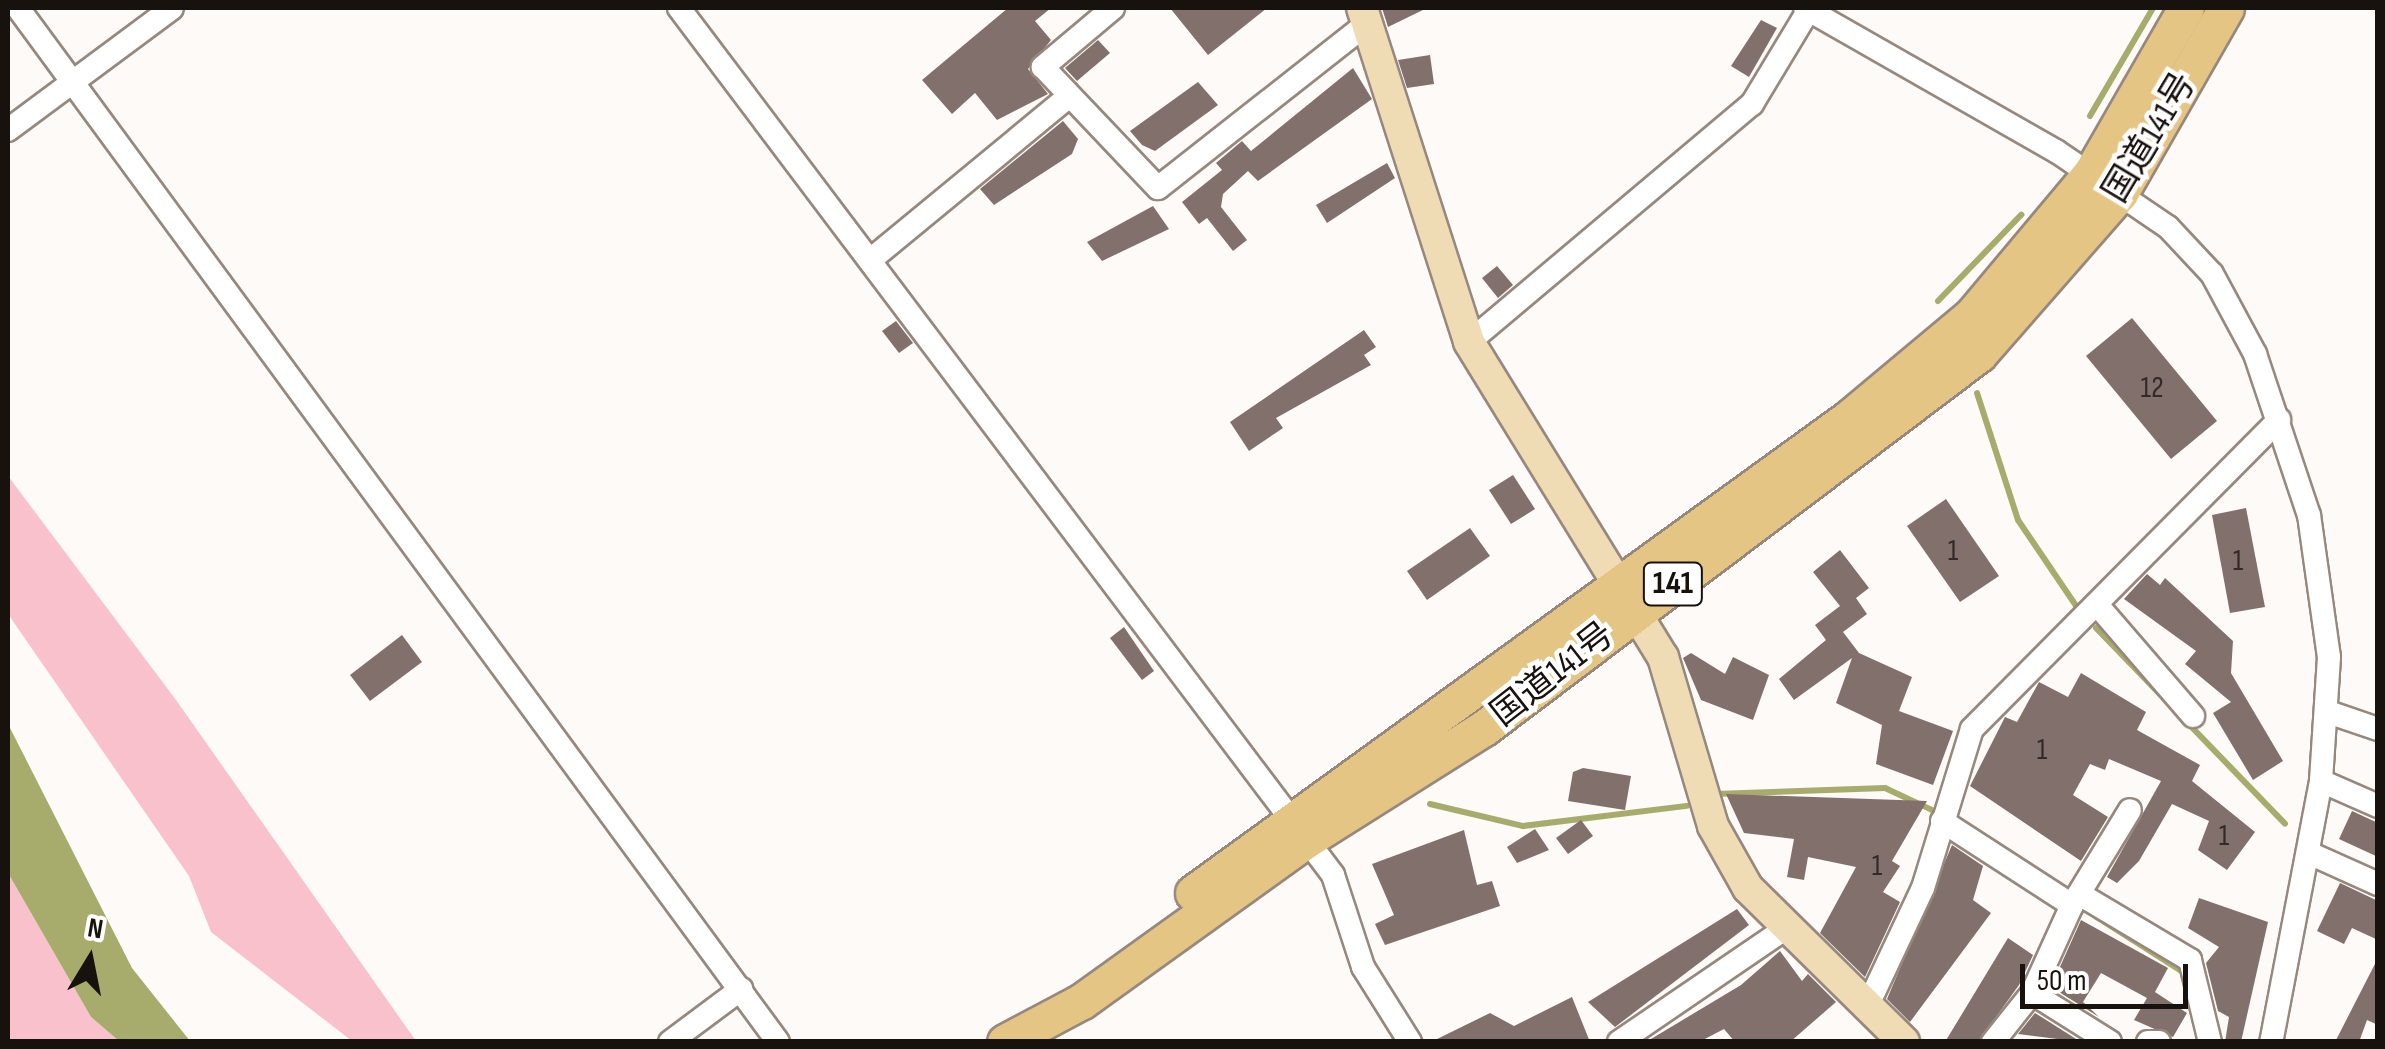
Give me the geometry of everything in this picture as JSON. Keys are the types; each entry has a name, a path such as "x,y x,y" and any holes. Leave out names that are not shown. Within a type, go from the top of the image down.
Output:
{"highway":[{"name":"国道141号","path":"1628,596 1672,546 1972,316 2106,183 2186,8"},
{"name":"国道141号","path":"1001,1042 1297,829 1978,354 2106,183 2226,8"}],"main road":[{"path":"1365,15 1469,342 1662,657 1713,826 1748,888 1866,1010 1904,1042"}],"street":[{"path":"18,8 778,1042"},
{"path":"8,130 172,8"},
{"path":"679,8 858,248 874,258 1333,875 1363,967 1410,1042"},
{"path":"1113,8 1042,68 1158,188 1365,15"},
{"path":"1469,342 1752,104 1808,8 2106,183 2212,274 2278,420 2319,556 2328,712 2309,853 2270,1042"},
{"path":"874,258 1069,96"},
{"path":"1866,1010 1924,888 1972,729 2099,607 2278,420"},
{"path":"2099,607 2192,716"},
{"path":"2328,712 2378,730"},
{"path":"2321,781 2378,806"},
{"path":"1993,1042 2032,992 2076,900 2130,810"},
{"path":"1942,822 2076,900 2190,960 2210,1042"},
{"path":"2309,853 2378,884"},
{"path":"1620,1042 1786,928"},
{"path":"670,1042 741,988"},
{"path":"2032,992 2110,1042"},
{"path":"2148,1042 2159,1042"}],"shaded area":[{"path":"8,476 176,700 416,1041 352,1041 211,932 189,876 8,614"},
{"path":"8,724 132,968 190,1041 119,1041 91,1017 8,873"},
{"path":"8,873 91,1017 119,1041 8,1041"}],"building":[{"path":"1008,8 1051,8 1035,21 1051,40 1028,69 1048,94 997,120 975,93 952,114 922,80"},
{"path":"1170,8 1267,8 1208,55"},
{"path":"1382,8 1427,8 1388,27"},
{"path":"1761,20 1777,28 1749,77 1731,66"},
{"path":"1098,40 1110,53 1077,81 1065,68"},
{"path":"1430,55 1434,84 1407,88 1398,60"},
{"path":"1353,68 1372,99 1258,181 1248,171 1223,194 1221,207 1247,240 1233,251 1207,218 1199,224 1182,202 1222,170 1216,163 1242,141 1251,151"},
{"path":"1198,82 1218,105 1155,151 1142,145 1130,131"},
{"path":"1063,121 1078,139 1072,154 994,205 980,189"},
{"path":"1387,163 1395,178 1327,223 1316,205"},
{"path":"1153,206 1169,229 1102,261 1087,242"},
{"path":"1497,266 1513,285 1498,298 1482,278"},
{"path":"2132,318 2217,421 2171,459 2086,356"},
{"path":"896,321 913,343 899,353 882,331"},
{"path":"1364,330 1376,347 1364,355 1371,365 1276,418 1283,428 1249,451 1230,422"},
{"path":"1513,475 1535,509 1511,524 1489,490"},
{"path":"1946,499 1999,576 1960,602 1907,526"},
{"path":"2246,508 2265,607 2230,613 2212,515"},
{"path":"1470,528 1490,556 1427,600 1407,571"},
{"path":"1840,550 1869,588 1856,598 1867,614 1843,632 1859,653 1912,677 1899,711 1953,731 1933,785 1876,764 1882,725 1836,703 1852,658 1794,700 1779,679 1826,640 1815,625 1840,606 1813,572"},
{"path":"2147,574 2160,585 2165,578 2233,641 2231,673 2283,761 2253,780 2213,713 2231,702 2185,664 2196,651 2124,599"},
{"path":"1124,627 1154,671 1142,680 1110,638"},
{"path":"402,635 422,662 370,701 350,675"},
{"path":"1691,653 1725,674 1733,657 1769,675 1753,720 1701,700 1683,658"},
{"path":"2081,673 2146,712 2137,730 2200,765 2192,781 2255,832 2227,870 2198,850 2209,821 2172,804 2139,861 2117,883 2107,877 2161,781 2109,759 2105,770 2090,764 2073,795 2108,817 2081,861 1970,786 2005,717 2017,722 2039,682 2068,697"},
{"path":"1583,768 1631,776 1625,810 1568,801 1573,772"},
{"path":"1726,794 1927,801 1892,861 1900,866 1883,892 1900,902 1865,977 1820,933 1856,867 1808,857 1804,880 1787,877 1794,839 1744,833"},
{"path":"2352,811 2378,823 2378,857 2339,839"},
{"path":"1581,820 1593,836 1568,854 1556,838"},
{"path":"1535,829 1549,850 1517,863 1507,847"},
{"path":"1464,830 1477,885 1492,881 1500,906 1385,945 1375,924 1394,915 1372,864"},
{"path":"1952,845 1983,866 1973,900 1991,913 1910,1022 1887,999"},
{"path":"2340,883 2378,901 2378,940 2352,928 2344,944 2317,931"},
{"path":"2199,898 2268,922 2241,1042 2225,1042 2229,1017 2218,1011 2206,963 2219,947 2188,928"},
{"path":"1737,909 1749,925 1615,1027 1588,1002"},
{"path":"2081,920 2168,968 2155,992 2187,1013 2173,1037 2134,1020 2147,998 2101,973 2083,1002 2099,1017 2051,987"},
{"path":"2008,938 2033,955 2019,985 1978,1042 1945,1042"},
{"path":"1780,951 1802,981 1808,974 1836,1002 1790,1042 1735,1042 1724,1029 1699,1042 1646,1042 1741,985"},
{"path":"2378,958 2378,1025 2367,1020 2359,1042 2335,1042"},
{"path":"1572,997 1590,1042 1431,1042 1490,1013 1514,1026"},
{"path":"2035,1013 2081,1042 2018,1034"}],"waterway":[{"path":"2090,116 2153,8"},
{"path":"1938,301 2021,215"},
{"path":"1977,393 2018,520 2077,607"},
{"path":"2096,628 2285,824"},
{"path":"1715,794 1885,788 1934,811"},
{"path":"1430,804 1523,826 1687,806"},
{"path":"2095,916 2186,974"}]}
